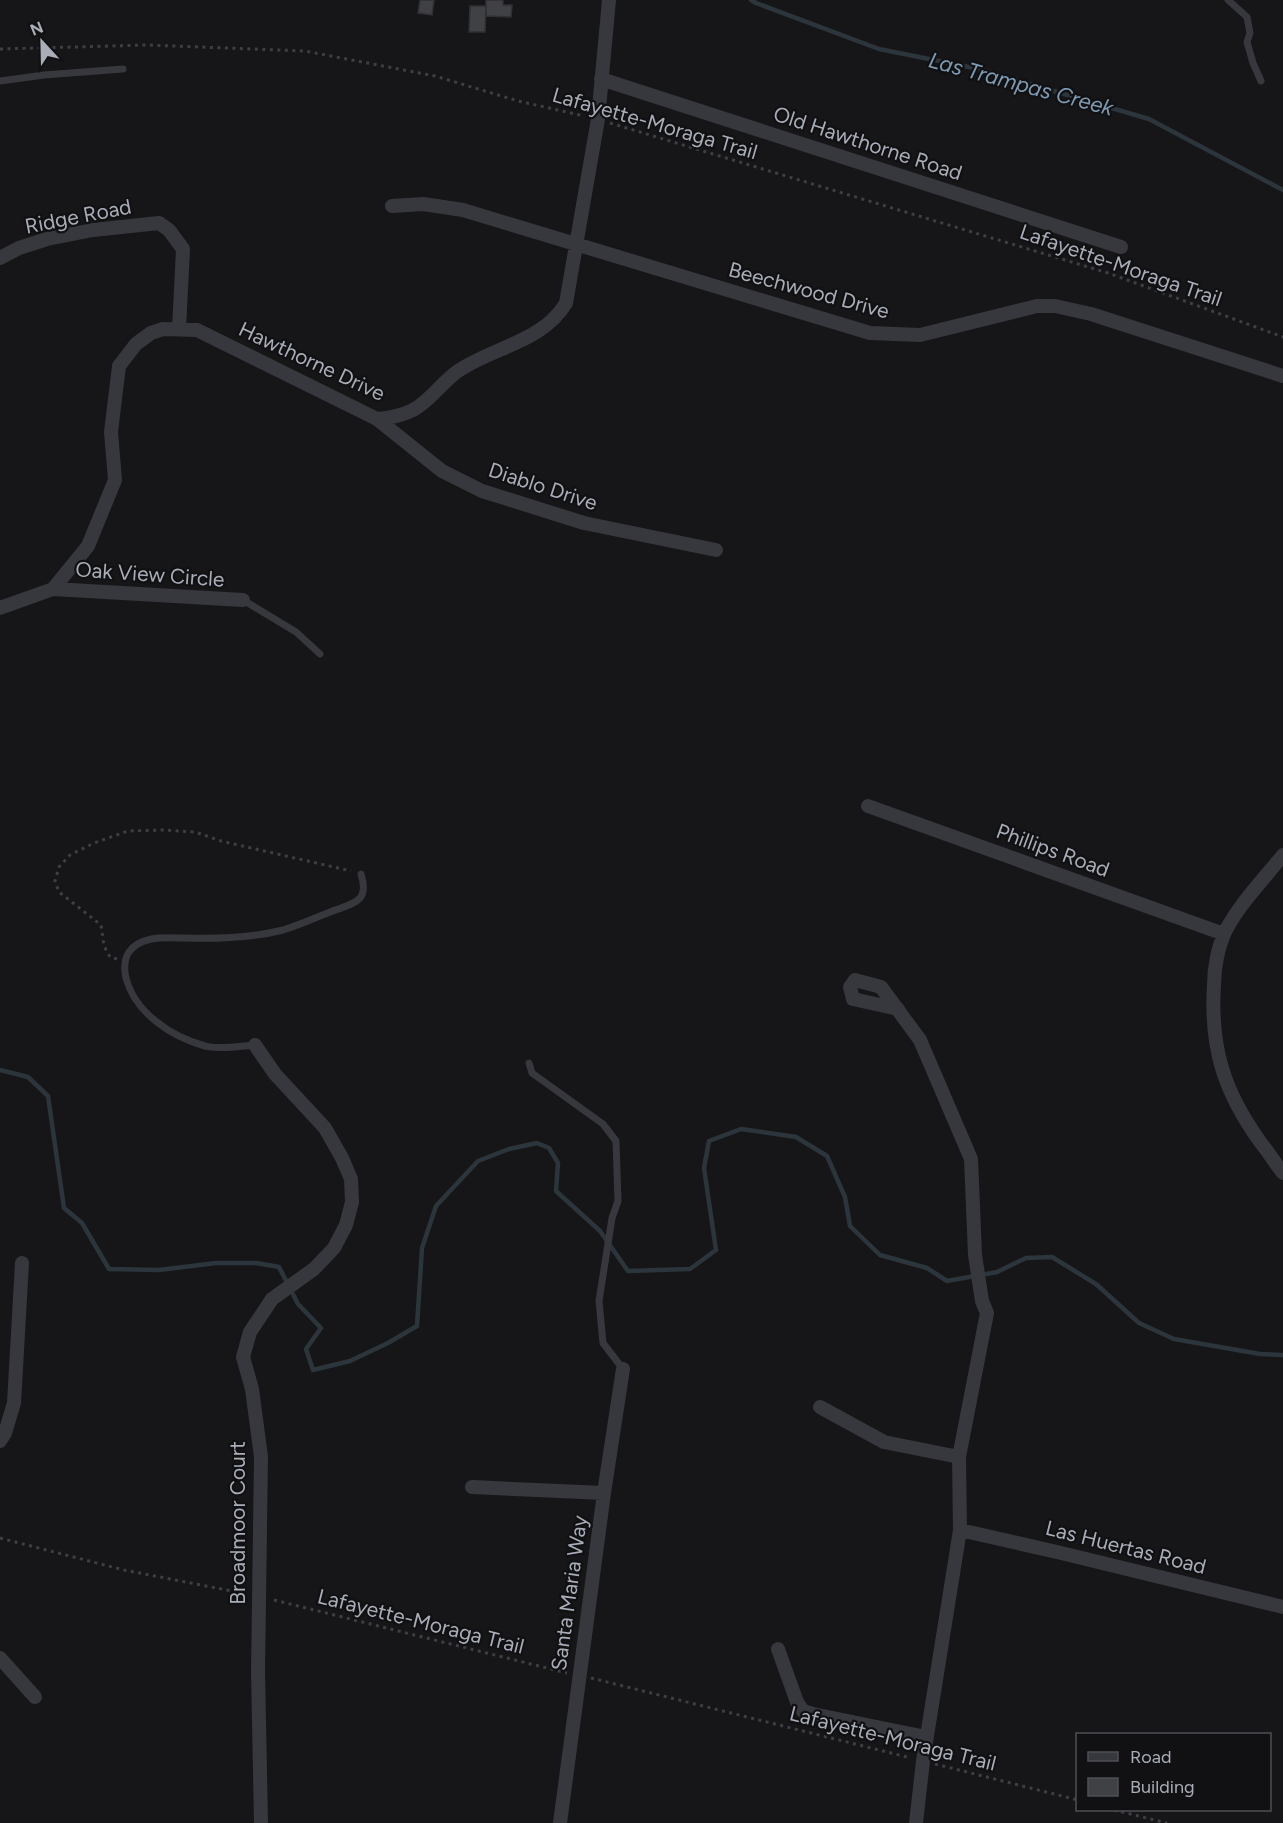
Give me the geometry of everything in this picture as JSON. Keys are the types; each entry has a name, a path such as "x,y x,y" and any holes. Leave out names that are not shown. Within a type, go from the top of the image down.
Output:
{"street":[{"name":"Hawthorne Drive","path":"54,589 88,546 115,480 111,432 119,366 136,344 152,333 163,328 197,330 377,419 397,417 414,410 456,372 478,358 530,337 559,315 566,303 598,119 609,0"},
{"name":"Old Hawthorne Road","path":"601,79 1121,247"},
{"name":"Beechwood Drive","path":"393,206 423,204 463,210 870,333 920,335 1036,306 1055,306 1091,314 1283,376"},
{"name":"Ridge Road","path":"1,256 47,239 93,230 159,224 169,230 183,249 178,329"},
{"name":"Diablo Drive","path":"377,419 442,471 482,491 584,523 716,550"},
{"name":"Oak View Circle","path":"54,589 243,600"},
{"path":"0,608 54,589"},
{"name":"Phillips Road","path":"868,806 1224,934"},
{"path":"1283,855 1237,913 1224,934 1214,972 1212,1010 1220,1062 1232,1098 1251,1130 1283,1173"},
{"path":"898,1009 920,1040 970,1159 975,1256 982,1301 987,1313 959,1457 960,1530 926,1737 916,1823"},
{"name":"Broadmoor Court","path":"255,1045 275,1074 325,1128 351,1179 352,1202 346,1225 334,1248 314,1269 272,1299 250,1332 243,1357 252,1389 261,1456 258,1671 261,1823"},
{"path":"0,1441 5,1433 14,1403 22,1263"},
{"name":"Santa Maria Way","path":"560,1823 604,1492 623,1369"},
{"path":"820,1407 884,1442 959,1457"},
{"path":"472,1487 604,1492"},
{"name":"Las Huertas Road","path":"960,1530 1283,1607"},
{"path":"778,1649 797,1702 803,1711 926,1737"},
{"path":"0,1658 35,1697"}],"lane":[{"path":"1228,0 1247,18 1250,33 1247,42 1261,81"},
{"path":"0,81 123,69"},
{"path":"243,600 296,632 321,654"},
{"path":"255,1045 208,1047 177,1036 157,1022 138,1003 128,985 124,969 128,952 142,941 165,937 263,934 310,921 347,906 360,898 364,894 365,886 361,874"},
{"path":"529,1063 532,1073 603,1124 616,1142 618,1202 612,1218 599,1301 603,1343 623,1369"}],"path":[{"name":"Lafayette-Moraga Trail","path":"0,49 147,45 305,51 435,76 518,101 598,119 1108,273 1283,337"},
{"path":"126,961 110,957 104,946 101,925 59,892 55,881 59,867 70,855 94,843 128,831 195,832 361,874"},
{"name":"Lafayette-Moraga Trail","path":"0,1538 124,1570 259,1597 1076,1800"},
{"path":"1122,1811 1167,1823"}],"building":[{"path":"420,0 434,0 432,15 418,13"},
{"path":"486,0 503,0 503,5 512,5 511,17 486,16"},
{"path":"470,6 486,6 485,32 469,32"}],"waterway":[{"name":"Las Trampas Creek","path":"751,0 879,49 979,69 1149,119 1283,190"},
{"name":"Las Trampas Creek","path":"0,1070 28,1077 48,1096 64,1208 82,1223 109,1269 159,1270 216,1263 256,1263 279,1267 298,1304 321,1328 306,1349 313,1370 350,1361 417,1326 422,1248 436,1206 478,1161 509,1149 537,1143 549,1148 558,1163 556,1191 600,1231 628,1271 690,1269 716,1250 704,1168 709,1141 741,1129 796,1137 827,1156 845,1197 850,1226 880,1255 927,1268 947,1281 997,1272 1026,1258 1052,1257 1096,1284 1139,1323 1174,1339 1260,1354 1283,1355"}]}
